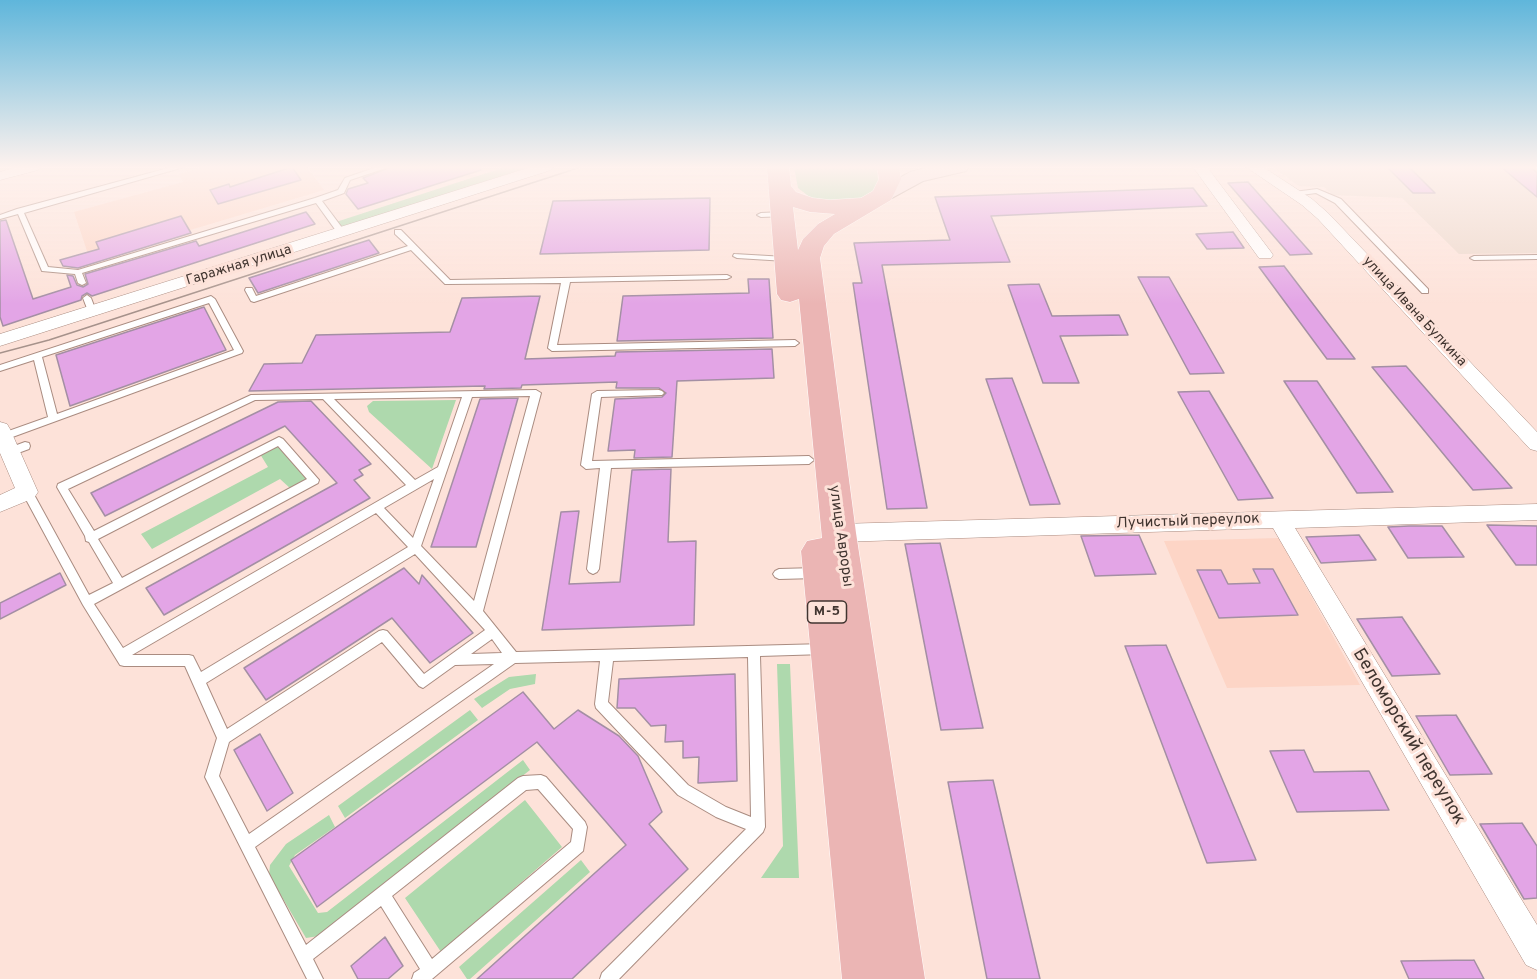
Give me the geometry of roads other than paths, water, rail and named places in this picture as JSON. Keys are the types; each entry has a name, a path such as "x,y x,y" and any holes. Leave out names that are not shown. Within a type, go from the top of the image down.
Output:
{"main road":[{"name":"улица Авроры","path":"772,213 786,259 867,979"},
{"name":"улица Авроры","path":"854,213 817,237 812,244 808,258 839,533 900,979"}],"street":[{"name":"Гаражная улица","path":"0,340 90,305 342,234 407,213"},
{"path":"1234,213 1265,255"},
{"name":"улица Ивана Булкина","path":"1319,213 1353,246 1537,444"},
{"path":"0,504 27,492 10,441"},
{"name":"Лучистый переулок","path":"839,533 1537,512"},
{"name":"Беломорский переулок","path":"1279,520 1537,954"}],"lane":[{"path":"0,217 14,213"},
{"path":"21,213 45,269 78,272 276,213"},
{"path":"327,213 342,234"},
{"path":"1349,213 1425,291"},
{"path":"398,232 448,282 727,277"},
{"path":"249,290 254,299 412,247"},
{"path":"737,256 786,259"},
{"path":"1474,258 1537,257"},
{"path":"78,272 82,283"},
{"path":"566,280 552,348 795,343"},
{"path":"0,368 211,299 239,351 53,419 10,441"},
{"path":"37,356 53,419"},
{"path":"120,585 90,538 62,487 254,397 536,393 477,612"},
{"path":"659,393 597,394 586,465 809,460"},
{"path":"199,680 415,548 468,394"},
{"path":"325,396 413,485"},
{"path":"87,602 314,480 279,441 90,538"},
{"path":"593,569 606,464"},
{"path":"120,656 442,469"},
{"path":"27,492 38,526 124,661 189,660 224,738"},
{"path":"376,506 477,612 513,658"},
{"path":"779,574 822,573"},
{"path":"315,979 212,777 224,738 383,635 423,682 493,631"},
{"path":"454,660 831,649"},
{"path":"608,979 758,827 754,651"},
{"path":"607,655 601,704 683,790 722,812 758,827"},
{"path":"247,844 513,658"},
{"path":"304,957 382,894 523,783 541,782 580,827 578,846 425,975 382,894"}],"tram line":[{"path":"0,353 49,340 441,213"}]}
